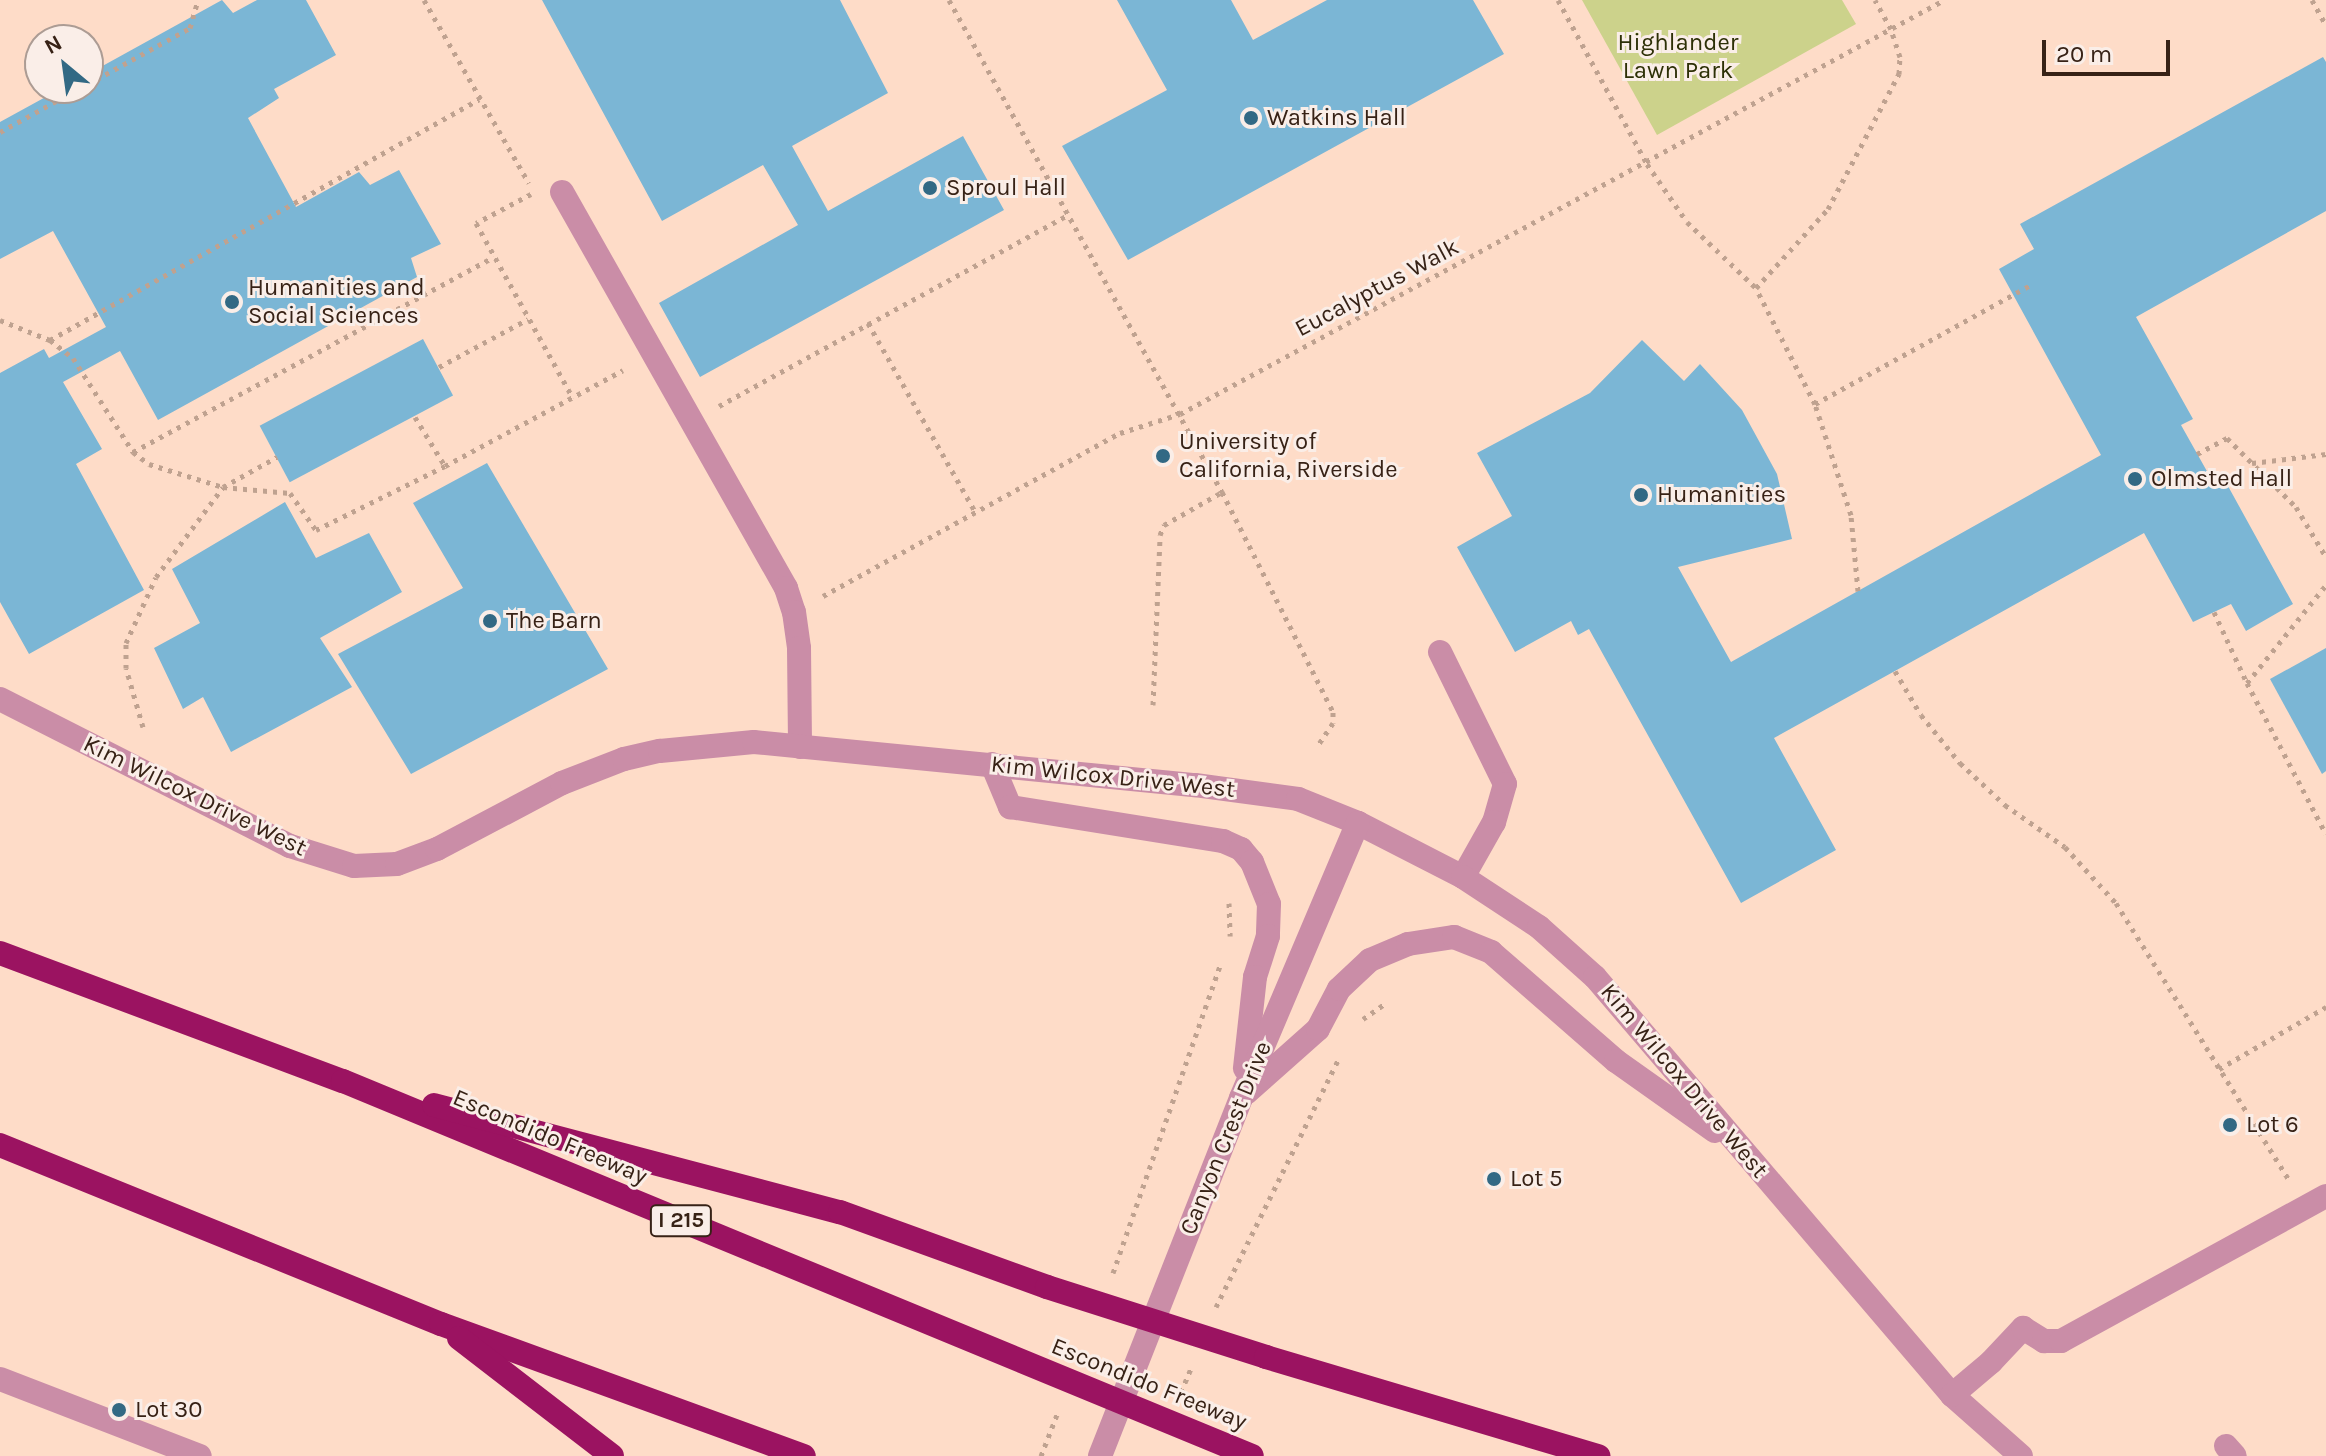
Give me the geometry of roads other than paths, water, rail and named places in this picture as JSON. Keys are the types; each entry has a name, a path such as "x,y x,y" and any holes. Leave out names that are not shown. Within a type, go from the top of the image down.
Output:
{"highway":[{"name":"Escondido Freeway","path":"0,953 343,1081 1243,1452"},
{"path":"343,1081 840,1212 1047,1287 1266,1357 1599,1456"},
{"path":"0,1145 441,1324 804,1456"},
{"path":"441,1324 612,1456"}],"street":[{"path":"562,192 786,588 794,612 800,747"},
{"path":"1440,652 1505,784 1494,822 1463,877"},
{"name":"Kim Wilcox Drive West","path":"0,699 290,846 354,866 397,864 437,849 562,783 624,759 660,751 754,742 992,764 1298,799 1358,823 1463,877 1539,927 1595,977 1952,1395 2021,1456"},
{"path":"992,764 1010,807 1223,841 1241,849 1252,862 1269,904 1268,936 1255,977 1241,1098"},
{"name":"Canyon Crest Drive","path":"1100,1456 1241,1098 1358,823"},
{"path":"1241,1098 1318,1029 1339,989 1370,960 1408,944 1454,937 1491,952 1616,1061 1746,1154"},
{"path":"1952,1395 1991,1362 2023,1328 2044,1341 2061,1341 2316,1202"},
{"path":"0,1379 200,1456"}],"place":[{"name":"Watkins Hall","path":"1251,118"},
{"name":"Sproul Hall","path":"930,188"},
{"name":"Humanities and Social Sciences","path":"232,302"},
{"name":"University of California, Riverside","path":"1163,456"},
{"name":"Olmsted Hall","path":"2135,479"},
{"name":"Humanities","path":"1641,495"},
{"name":"The Barn","path":"490,621"},
{"name":"Lot 6","path":"2230,1125"},
{"name":"Lot 5","path":"1494,1179"},
{"name":"Lot 30","path":"119,1410"}],"park label":[{"name":"Highlander Lawn Park","path":"1678,57"}]}
